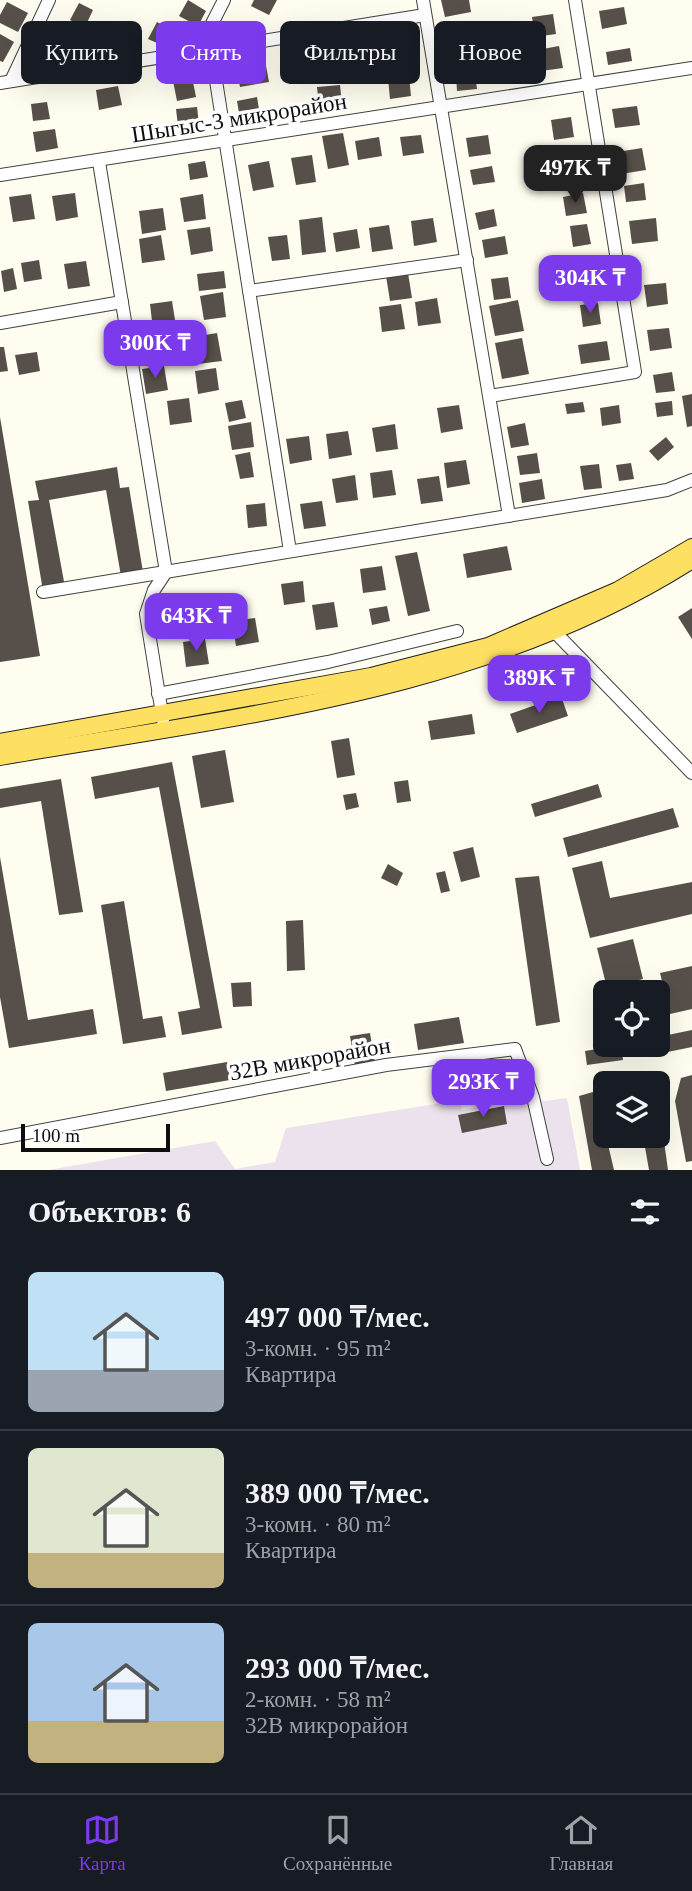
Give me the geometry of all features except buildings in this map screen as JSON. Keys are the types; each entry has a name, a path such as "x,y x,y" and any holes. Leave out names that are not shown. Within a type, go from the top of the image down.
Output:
{"main road":[{"path":"550,627 692,547"},
{"path":"0,757 371,677 488,646 624,601 692,560"},
{"path":"0,742 163,722"}],"street":[{"path":"5,82 49,0"},
{"path":"216,21 224,0"},
{"path":"423,0 509,516"},
{"path":"490,396 635,372 575,0"},
{"path":"266,40 425,15"},
{"path":"5,82 156,58"},
{"name":"Шыгыс-3 микрорайон","path":"0,175 99,162 692,68"},
{"path":"212,84 225,142 290,551"},
{"path":"99,162 166,572 154,590 146,614 163,722"},
{"path":"249,290 467,260"},
{"path":"0,323 122,302"},
{"path":"43,592 667,490 692,480"},
{"path":"550,627 692,773"},
{"path":"158,694 328,662 457,631"},
{"name":"32В микрорайон","path":"0,1138 386,1065 515,1049 533,1097 547,1158"}],"shaded area":[{"path":"533,1097 545,1101 567,1098 580,1170 48,1170 215,1141 235,1169 275,1162 286,1128 460,1100 462,1110"}]}
